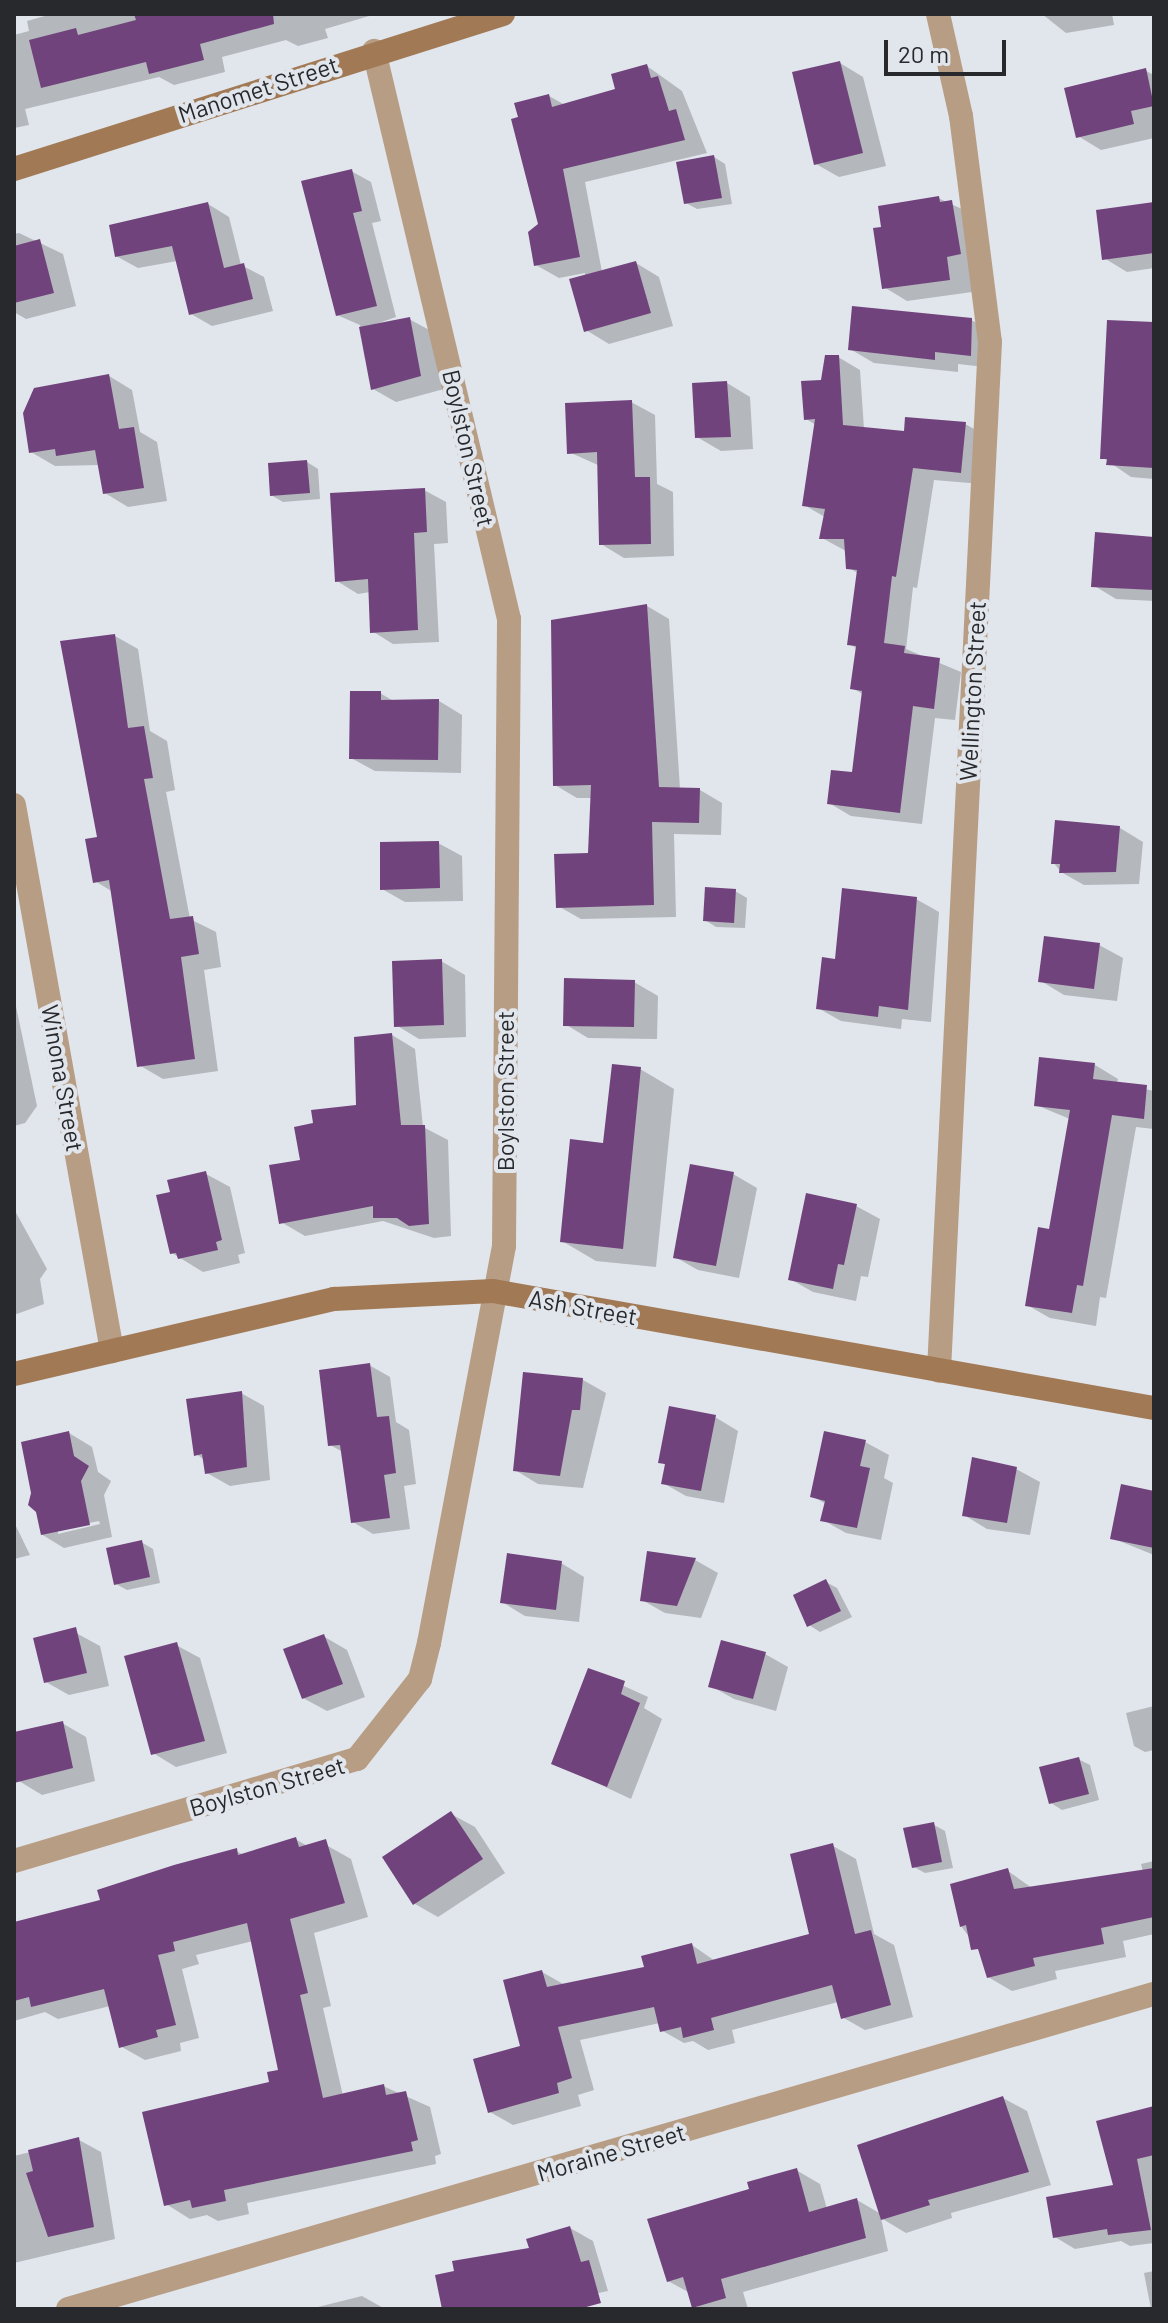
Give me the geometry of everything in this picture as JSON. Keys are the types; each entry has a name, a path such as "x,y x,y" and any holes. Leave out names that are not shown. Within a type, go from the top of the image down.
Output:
{"street":[{"name":"Manomet Street","path":"14,169 374,51 503,14"},
{"name":"Wellington Street","path":"938,14 961,116 990,342 939,1371"},
{"name":"Boylston Street","path":"14,1861 357,1759 420,1679 504,1246 509,619 374,51"},
{"name":"Winona Street","path":"14,805 112,1351"},
{"name":"Ash Street","path":"14,1374 334,1299 493,1291 1154,1408"},
{"name":"Moraine Street","path":"68,2309 1154,1994"}],"building":[{"path":"134,14 273,14 274,24 200,44 204,60 149,74 146,62 41,88 29,40 76,28 78,35 136,20"},
{"path":"840,61 863,153 814,165 792,72"},
{"path":"647,64 651,78 658,76 669,111 676,109 685,140 563,169 580,257 534,266 528,232 538,224 511,119 518,117 514,103 549,94 552,107 615,89 611,74"},
{"path":"1146,68 1154,106 1131,111 1134,124 1076,138 1064,88"},
{"path":"714,155 722,198 684,204 676,162"},
{"path":"352,169 362,211 353,213 377,306 336,316 301,181"},
{"path":"939,196 940,202 952,200 961,254 947,257 950,280 882,289 873,228 881,227 878,206"},
{"path":"208,202 224,268 244,263 253,299 189,315 172,246 115,257 109,225"},
{"path":"1154,202 1154,253 1102,260 1096,210"},
{"path":"40,239 54,293 14,303 14,246"},
{"path":"636,261 651,313 584,332 569,279"},
{"path":"852,306 972,318 971,356 935,352 935,360 848,350"},
{"path":"410,317 421,376 371,390 359,327"},
{"path":"1107,320 1154,322 1154,468 1106,465 1107,459 1100,459"},
{"path":"825,355 839,355 843,425 904,431 905,417 966,422 961,473 913,468 896,577 892,576 884,643 905,646 904,653 940,658 934,709 913,706 900,813 827,804 831,770 852,772 862,691 850,689 856,646 847,645 857,570 846,569 844,539 819,539 825,509 802,506 815,419 804,420 801,381 821,380"},
{"path":"109,374 119,429 134,427 144,488 103,494 95,450 56,456 55,449 29,453 23,413 34,388"},
{"path":"727,381 731,437 695,438 692,383"},
{"path":"632,400 635,477 650,477 651,544 599,545 597,452 567,454 565,403"},
{"path":"307,460 310,493 270,496 268,463"},
{"path":"425,488 427,532 414,533 418,630 370,633 368,579 335,582 330,493"},
{"path":"1095,532 1154,537 1154,590 1091,587"},
{"path":"647,604 659,787 700,788 699,823 652,822 654,905 556,908 554,854 588,853 591,785 553,786 551,620"},
{"path":"115,634 128,728 144,726 153,778 144,779 170,919 193,916 199,954 181,957 195,1059 137,1067 109,880 93,883 85,839 97,837 60,641"},
{"path":"350,691 381,691 381,700 439,699 438,760 349,759"},
{"path":"1055,820 1120,826 1116,872 1059,873 1060,864 1051,864"},
{"path":"439,841 440,888 380,890 380,842"},
{"path":"705,887 736,889 734,923 703,921"},
{"path":"842,888 917,897 908,1010 879,1006 878,1017 816,1009 822,957 835,959"},
{"path":"1044,936 1100,943 1094,989 1038,982"},
{"path":"442,959 444,1025 394,1027 392,961"},
{"path":"564,978 635,980 634,1027 563,1026"},
{"path":"392,1033 401,1125 425,1125 429,1224 409,1226 397,1218 373,1218 373,1206 279,1224 269,1165 300,1160 294,1127 313,1123 311,1110 356,1105 354,1037"},
{"path":"1039,1057 1095,1063 1093,1079 1147,1085 1144,1119 1112,1115 1083,1286 1077,1285 1072,1313 1025,1306 1038,1227 1049,1229 1070,1110 1034,1106"},
{"path":"612,1064 641,1067 623,1249 560,1242 570,1139 603,1143"},
{"path":"690,1164 734,1172 716,1266 673,1258"},
{"path":"206,1171 222,1240 216,1242 218,1250 178,1259 176,1253 170,1254 156,1195 170,1192 167,1180"},
{"path":"806,1193 857,1204 844,1265 838,1264 833,1289 788,1280"},
{"path":"370,1363 377,1417 389,1416 396,1473 384,1475 390,1518 351,1523 340,1445 328,1446 319,1370"},
{"path":"523,1372 583,1378 580,1410 572,1410 560,1476 513,1471"},
{"path":"242,1391 247,1467 205,1474 202,1454 194,1456 186,1399"},
{"path":"669,1406 716,1415 701,1491 661,1484 665,1464 658,1463"},
{"path":"69,1431 74,1456 89,1466 81,1481 90,1525 41,1535 36,1512 28,1505 31,1493 21,1442"},
{"path":"824,1431 866,1440 860,1466 870,1468 857,1528 820,1521 825,1501 810,1497"},
{"path":"972,1457 1017,1467 1007,1523 962,1516"},
{"path":"1121,1484 1154,1491 1154,1548 1110,1539"},
{"path":"142,1540 150,1577 114,1585 106,1548"},
{"path":"647,1551 696,1558 677,1606 640,1601"},
{"path":"507,1553 562,1561 556,1610 500,1603"},
{"path":"826,1579 841,1611 807,1627 793,1595"},
{"path":"76,1627 87,1673 44,1683 33,1638"},
{"path":"324,1634 343,1684 302,1699 283,1649"},
{"path":"721,1640 766,1652 753,1699 708,1687"},
{"path":"177,1642 205,1741 151,1755 124,1656"},
{"path":"588,1668 625,1681 621,1694 640,1703 607,1787 551,1764"},
{"path":"63,1721 73,1768 14,1783 14,1732"},
{"path":"1079,1757 1089,1794 1049,1804 1039,1767"},
{"path":"451,1811 483,1859 413,1905 382,1857"},
{"path":"934,1822 942,1862 912,1868 903,1828"},
{"path":"296,1837 299,1847 326,1839 345,1903 290,1919 308,1993 300,1995 323,2098 384,2084 386,2095 406,2091 418,2140 411,2142 413,2151 224,2190 226,2201 192,2208 190,2200 164,2206 142,2112 269,2082 267,2072 278,2070 247,1923 173,1942 175,1951 158,1955 176,2025 156,2030 158,2037 119,2048 104,1989 31,2007 29,1997 14,2001 14,1922 100,1900 97,1890 174,1865 237,1848 238,1855"},
{"path":"833,1843 855,1934 871,1930 891,2005 841,2019 832,1985 711,2018 714,2030 683,2038 681,2027 660,2032 654,2007 558,2027 572,2078 557,2083 559,2093 488,2113 473,2059 520,2046 503,1980 542,1970 547,1987 644,1967 641,1956 692,1943 697,1964 809,1934 790,1854"},
{"path":"1008,1868 1014,1889 1154,1868 1154,1917 1101,1928 1104,1944 1033,1958 1035,1966 987,1978 978,1949 971,1950 966,1925 960,1927 950,1884"},
{"path":"1003,2096 1029,2172 928,2200 930,2205 881,2220 857,2145"},
{"path":"1154,2106 1154,2155 1137,2159 1151,2230 1108,2235 1107,2229 1053,2238 1046,2197 1113,2185 1096,2121"},
{"path":"79,2137 94,2227 48,2237 26,2173 33,2171 28,2150"},
{"path":"797,2168 809,2212 857,2198 866,2238 721,2279 726,2298 692,2308 683,2277 667,2282 647,2219 749,2189 747,2182"},
{"path":"570,2226 581,2262 589,2260 601,2303 579,2309 442,2309 435,2275 454,2271 452,2261 529,2248 526,2239"}]}
